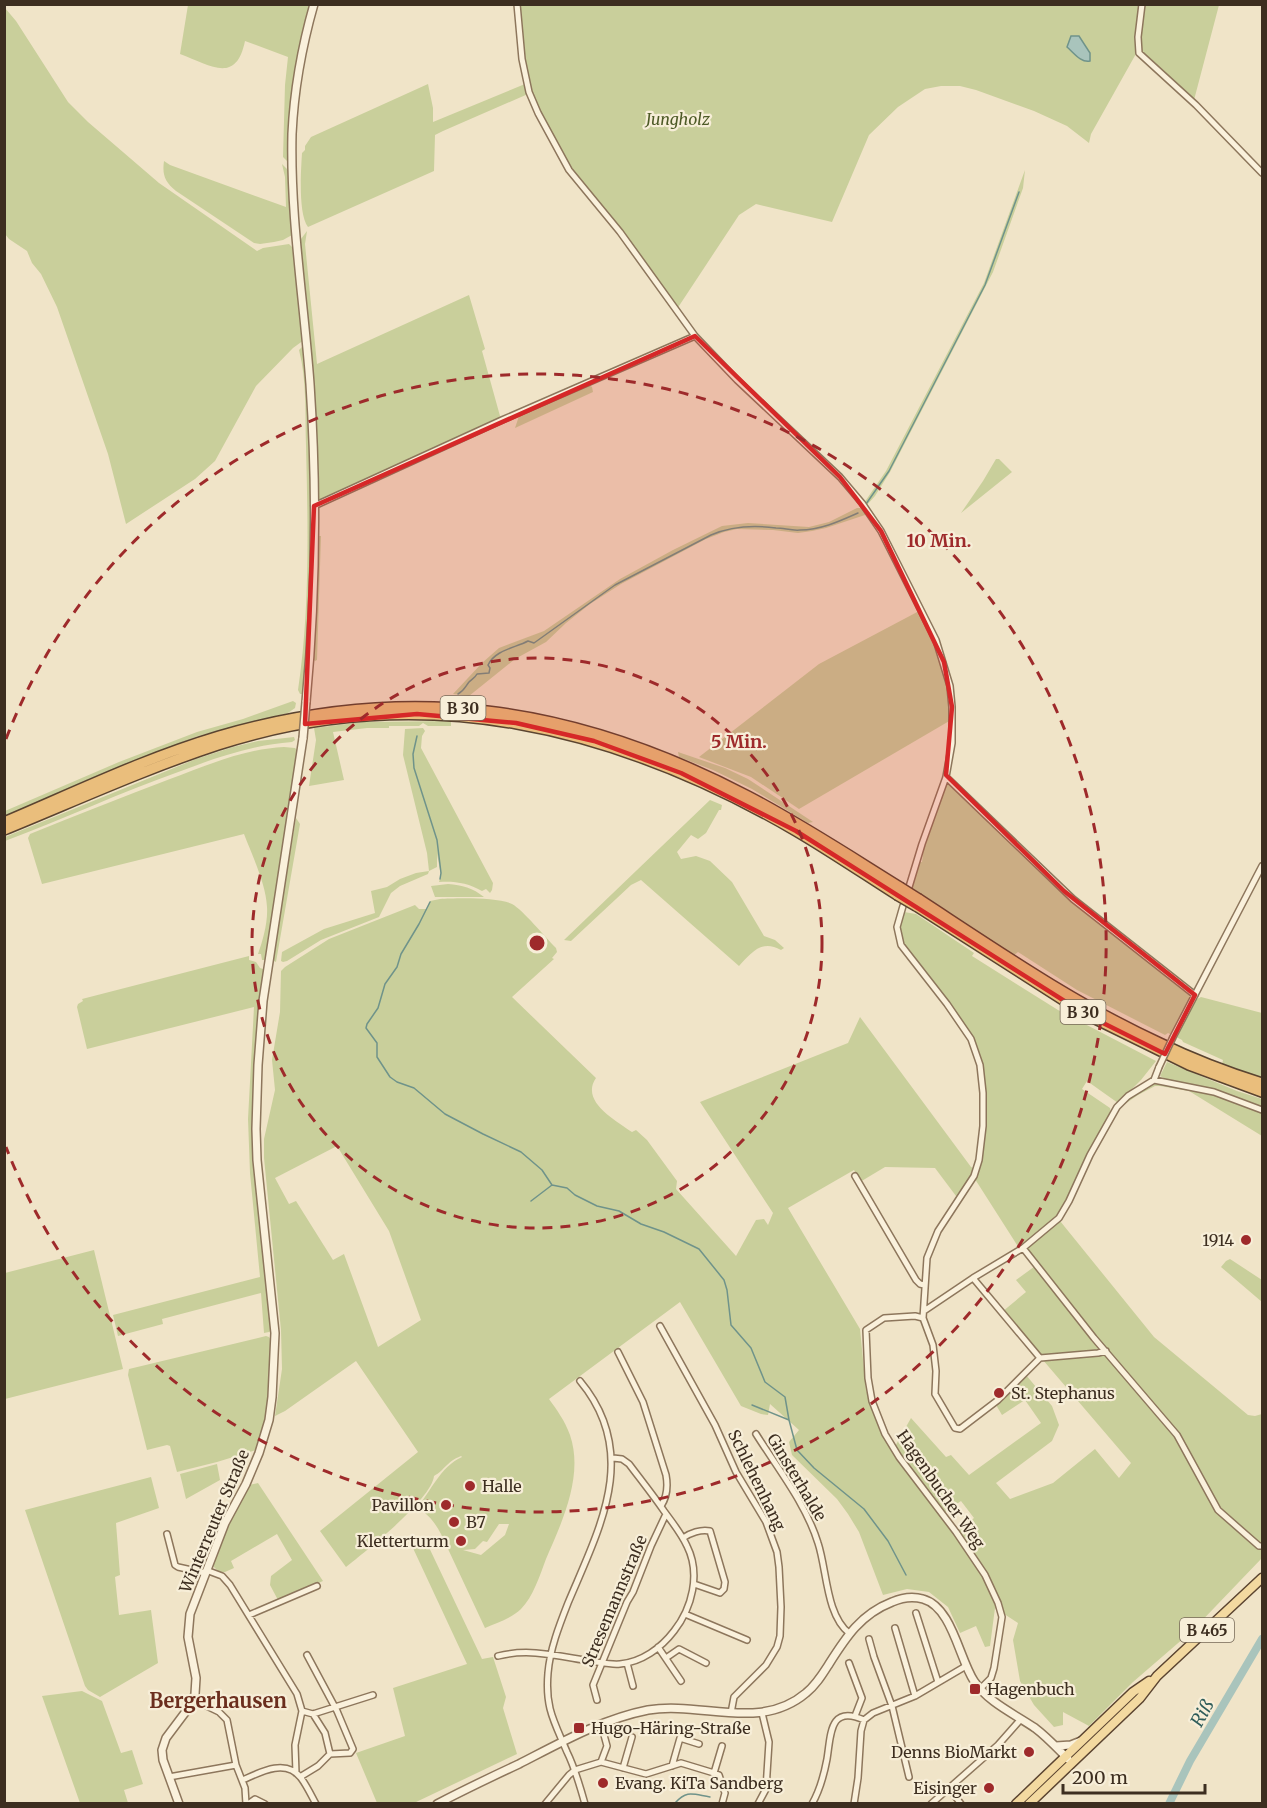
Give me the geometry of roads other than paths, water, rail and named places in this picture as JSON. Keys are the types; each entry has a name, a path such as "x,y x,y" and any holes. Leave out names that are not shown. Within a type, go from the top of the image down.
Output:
{"highway":[{"name":"B 30","path":"4,822 164,756 216,737 268,723 357,709 419,706 520,715 559,723 639,746 747,795 800,824 902,890 917,903 1085,1014 1189,1065 1263,1092"},
{"name":"B 30","path":"4,830 158,767 219,745 271,731 312,723 380,715 417,714 467,717 555,731 634,754 743,802 902,890"},
{"name":"B 30","path":"917,903 1088,1005 1158,1042 1220,1069 1263,1083"}],"main road":[{"name":"B 465","path":"1029,1803 1081,1741 1133,1692 1157,1676 1263,1578"},
{"name":"B 465","path":"1016,1803 1140,1698 1157,1676"}],"street":[{"name":"Winterreuter Straße","path":"194,1700 196,1678 188,1629 192,1608 225,1523 246,1484 264,1438 272,1397 274,1333 257,1160 257,1076 263,1001 303,738 313,592 314,506 311,408 292,163 296,92 314,4"},
{"path":"517,4 522,59 530,92 569,170 620,232 695,336 737,380 840,477 862,503 881,531 930,625 950,686 952,743 946,777 922,844 902,890"},
{"path":"1142,4 1138,37 1139,53 1196,105 1263,173"},
{"path":"314,506 502,420 695,336"},
{"path":"946,777 1073,899 1195,995"},
{"path":"923,1314 938,1301 1023,1248 1059,1218 1117,1107 1128,1096 1154,1080 1173,1037 1263,866"},
{"path":"903,906 897,927 900,945 971,1039 980,1065 983,1093 983,1126 979,1160 974,1176 938,1231 927,1258 923,1314 933,1345 936,1371 935,1394 948,1417 957,1429 960,1429 998,1400 1040,1358 1106,1351"},
{"path":"1154,1080 1214,1092 1263,1110"},
{"path":"855,1176 916,1280 924,1285"},
{"path":"1023,1248 1094,1338 1177,1435 1218,1510 1258,1546 1263,1546"},
{"path":"973,1278 1040,1358"},
{"path":"924,1295 938,1301"},
{"name":"Hagenbucher Weg","path":"923,1314 884,1318 866,1330 868,1378 872,1401 885,1434 899,1457 979,1566 998,1603 1002,1617 994,1668 991,1678 980,1689"},
{"name":"Schlehenhang","path":"660,1326 715,1425 736,1472 766,1522 777,1552 781,1616 777,1647 770,1661 760,1673 734,1697 731,1713"},
{"path":"618,1352 643,1402 666,1475 667,1491 661,1506"},
{"path":"580,1381 589,1392 603,1418 613,1458 604,1511 557,1632 551,1654 548,1671 548,1701 552,1719 575,1770 585,1803"},
{"name":"Ginsterhalde","path":"756,1434 811,1523 821,1552 832,1606 840,1624 849,1633"},
{"path":"498,1656 523,1652 551,1654 602,1663 627,1663 644,1657 658,1647 673,1632 685,1614 694,1584 692,1560 683,1538 629,1464 622,1459 613,1458"},
{"name":"Stresemannstraße","path":"597,1701 593,1685 666,1514"},
{"path":"683,1538 710,1530 725,1582 724,1589 720,1593 694,1584"},
{"path":"167,1534 175,1564 178,1567 206,1572 226,1580 297,1694 302,1711 295,1745 298,1775 316,1803"},
{"path":"249,1615 317,1586"},
{"path":"437,1803 562,1741 620,1717 650,1710 685,1708 731,1713 762,1713 784,1706 813,1687 849,1633 863,1618 885,1604 909,1598 926,1599 945,1617 966,1666 980,1689 997,1704 1036,1729 1068,1759"},
{"path":"916,1613 938,1682"},
{"path":"685,1614 747,1640"},
{"path":"895,1628 915,1696"},
{"path":"869,1639 892,1706 909,1777"},
{"path":"658,1647 681,1681"},
{"path":"666,1658 679,1648 706,1663"},
{"path":"298,1775 318,1766 330,1754 353,1751 335,1707 307,1655"},
{"path":"627,1663 633,1686"},
{"path":"849,1663 862,1698 855,1716"},
{"path":"854,1803 864,1720 873,1713 915,1696 966,1666"},
{"path":"302,1711 312,1714 373,1695"},
{"path":"179,1803 162,1754 162,1746 194,1700 219,1712 227,1720 247,1803 255,1799 265,1803"},
{"path":"759,1803 766,1789 770,1742 762,1713"},
{"path":"312,1714 325,1733 330,1754"},
{"path":"812,1803 823,1777 832,1727 839,1718 855,1716 864,1720"},
{"path":"931,1803 998,1745 1021,1719"},
{"path":"602,1762 607,1746 604,1735"},
{"path":"623,1768 632,1737"},
{"path":"672,1766 680,1738 699,1744"},
{"path":"1056,1746 1081,1741"},
{"path":"714,1773 722,1746"},
{"path":"545,1803 575,1770 602,1762 646,1774 681,1763 714,1773 719,1775 725,1793 722,1803"},
{"path":"169,1777 236,1765"},
{"path":"243,1780 275,1768 285,1768 298,1775"},
{"path":"949,1788 961,1803"}],"water":[{"path":"1071,36 1079,36 1090,53 1090,61 1081,59 1067,47"}],"waterway":[{"path":"866,504 889,471 985,285 1019,192"},
{"path":"458,694 477,674 489,673 488,665 495,656 528,641 534,643 615,585 711,535 743,527 797,530 815,528 858,513"},
{"path":"417,736 413,754 414,768 437,840 440,879"},
{"path":"430,902 401,954 397,967 385,984 378,1008 367,1024 366,1028 377,1043 377,1057 390,1077 414,1088 445,1114 521,1152 542,1170 552,1185"},
{"path":"531,1201 552,1185 567,1188 575,1195 597,1206 619,1211 641,1224 699,1249 724,1280 731,1325 751,1348 765,1382 785,1397 789,1420"},
{"path":"752,1405 789,1420 797,1450 814,1468 864,1509 888,1541 906,1575"},
{"name":"Riß","path":"1169,1804 1190,1761 1262,1639"},
{"path":"675,1803 687,1795 710,1797"}],"place":[{"name":"1914","path":"1246,1240"},
{"name":"St. Stephanus","path":"999,1393"},
{"name":"Halle","path":"470,1486"},
{"name":"Pavillon","path":"446,1505"},
{"name":"B7","path":"454,1522"},
{"name":"Kletterturm","path":"461,1541"},
{"name":"Hagenbuch","path":"975,1689"},
{"name":"Hugo-Häring-Straße","path":"579,1728"},
{"name":"Denns BioMarkt","path":"1029,1752"},
{"name":"Evang. KiTa Sandberg","path":"603,1783"},
{"name":"Eisinger","path":"989,1788"}],"district":[{"name":"Bergerhausen","path":"218,1700"}],"park label":[{"name":"Jungholz","path":"678,119"}]}
